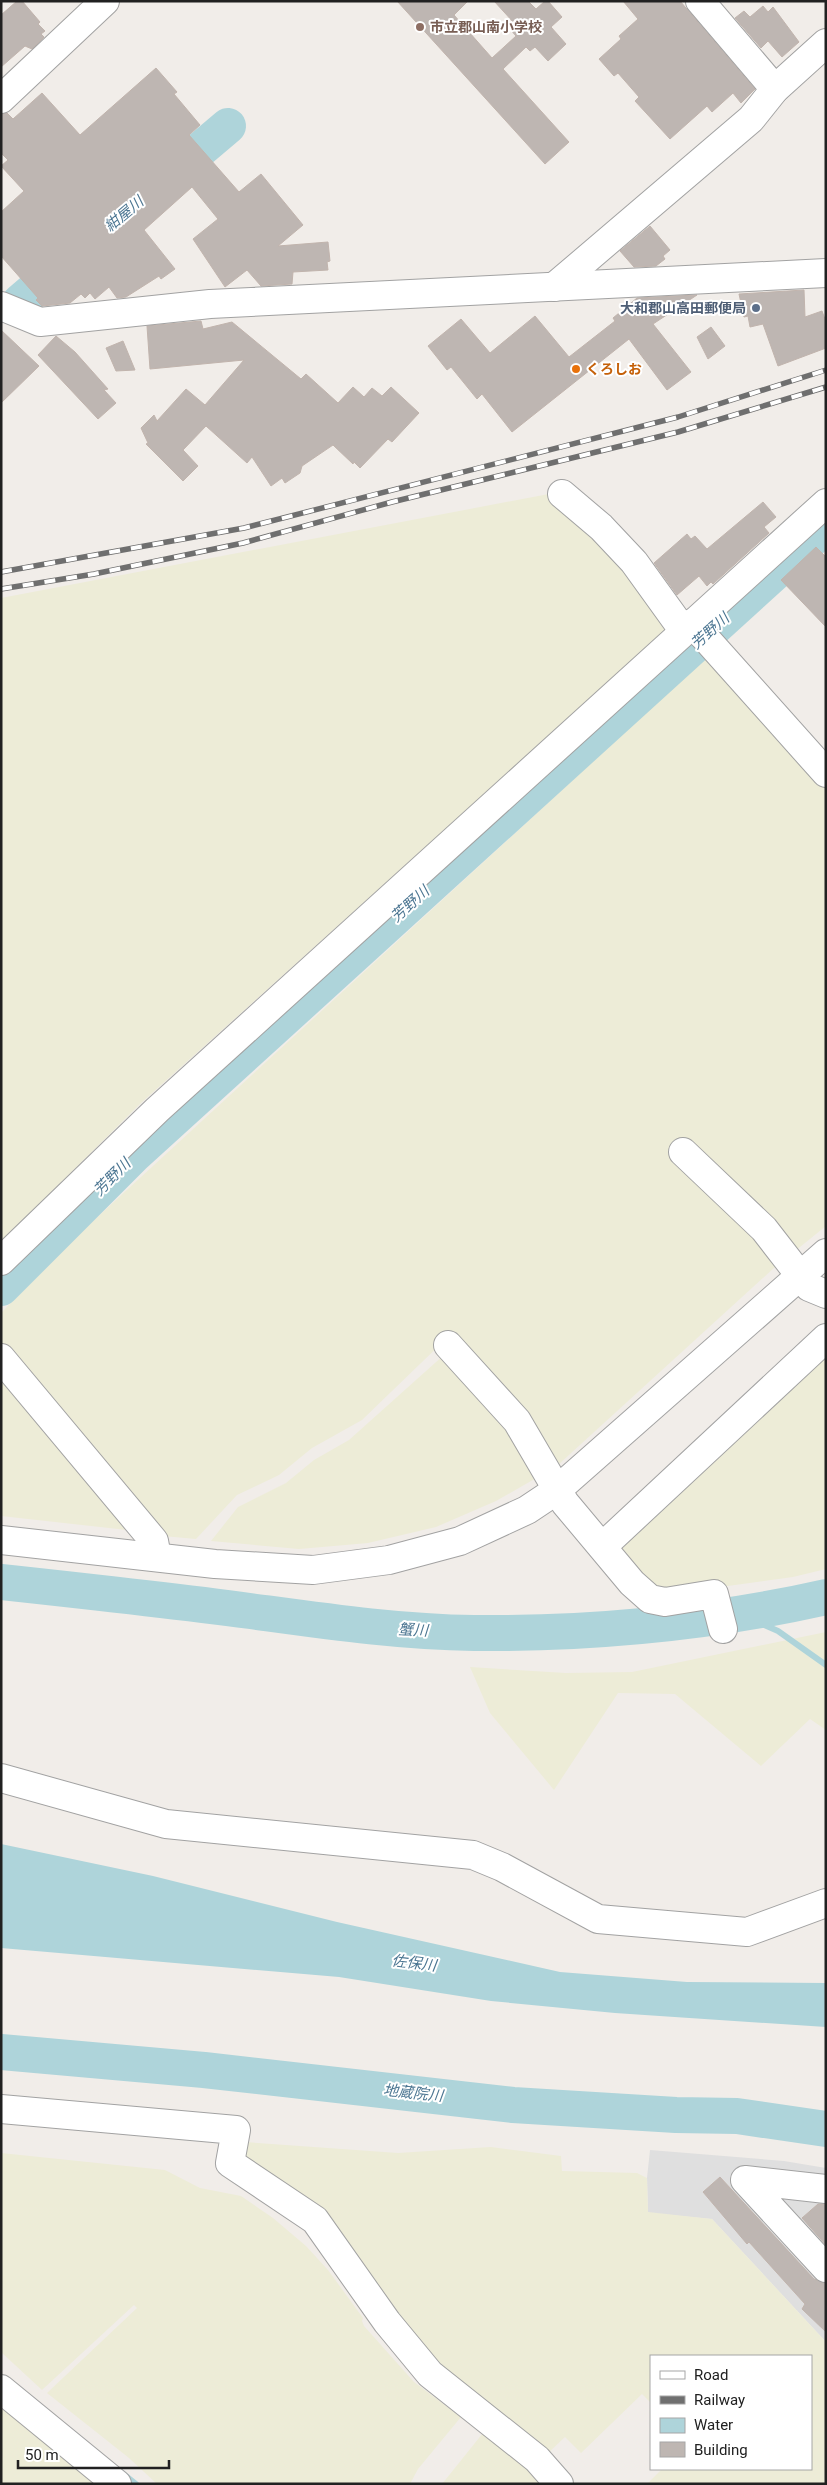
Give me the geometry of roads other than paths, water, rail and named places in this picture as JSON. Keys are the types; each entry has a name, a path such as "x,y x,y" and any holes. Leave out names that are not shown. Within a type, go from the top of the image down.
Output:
{"street":[{"path":"1,99 105,1"},
{"path":"700,1 776,89"},
{"path":"554,287 752,119 776,89 826,43"},
{"path":"1,306 40,322 210,304 826,273"},
{"path":"562,494 601,526 688,626 711,644 826,773"},
{"path":"1,1261 165,1103 688,626 826,503"},
{"path":"683,1152 764,1229 809,1287 826,1294"},
{"path":"1,1540 215,1564 313,1570 389,1560 460,1541 527,1510 557,1490 620,1437 798,1275 826,1253"},
{"path":"603,1546 826,1338"},
{"path":"448,1345 516,1421 565,1503 603,1546 632,1583 650,1599 665,1602 714,1594 723,1630"},
{"path":"1,1358 154,1541 157,1557"},
{"path":"1,1778 166,1824 473,1855 502,1867 598,1920 747,1932 826,1903"},
{"path":"1,2109 236,2130 230,2163 315,2220 387,2322 430,2374 537,2459 559,2484"},
{"path":"826,2189 745,2180 826,2268"},
{"path":"1,2389 117,2484"}],"water":[{"name":"佐保川","path":"1,1844 153,1876 337,1922 560,1972 687,1982 826,1983 826,2027 615,2013 491,2001 339,1977 1,1948"}],"waterway":[{"name":"紺屋川","path":"163,181 228,126"},
{"name":"紺屋川","path":"20,302 70,259"},
{"name":"芳野川","path":"1,1288 133,1156 826,526"},
{"name":"蟹川","path":"1,1582 362,1625 418,1631 474,1633 563,1631 651,1625 739,1614 826,1597"},
{"path":"740,1614 778,1631 826,1665"},
{"name":"地蔵院川","path":"1,2052 204,2070 513,2105 676,2115 737,2116 826,2129"},
{"path":"121,2472 136,2484"}],"railway":[{"path":"1,572 244,528 678,417 826,370"},
{"path":"1,589 94,574 243,543 392,502 678,432 826,387"}],"place":[{"name":"市立郡山南小学校","path":"420,27"},
{"name":"大和郡山高田郵便局","path":"756,308"},
{"name":"くろしお","path":"576,369"}]}
